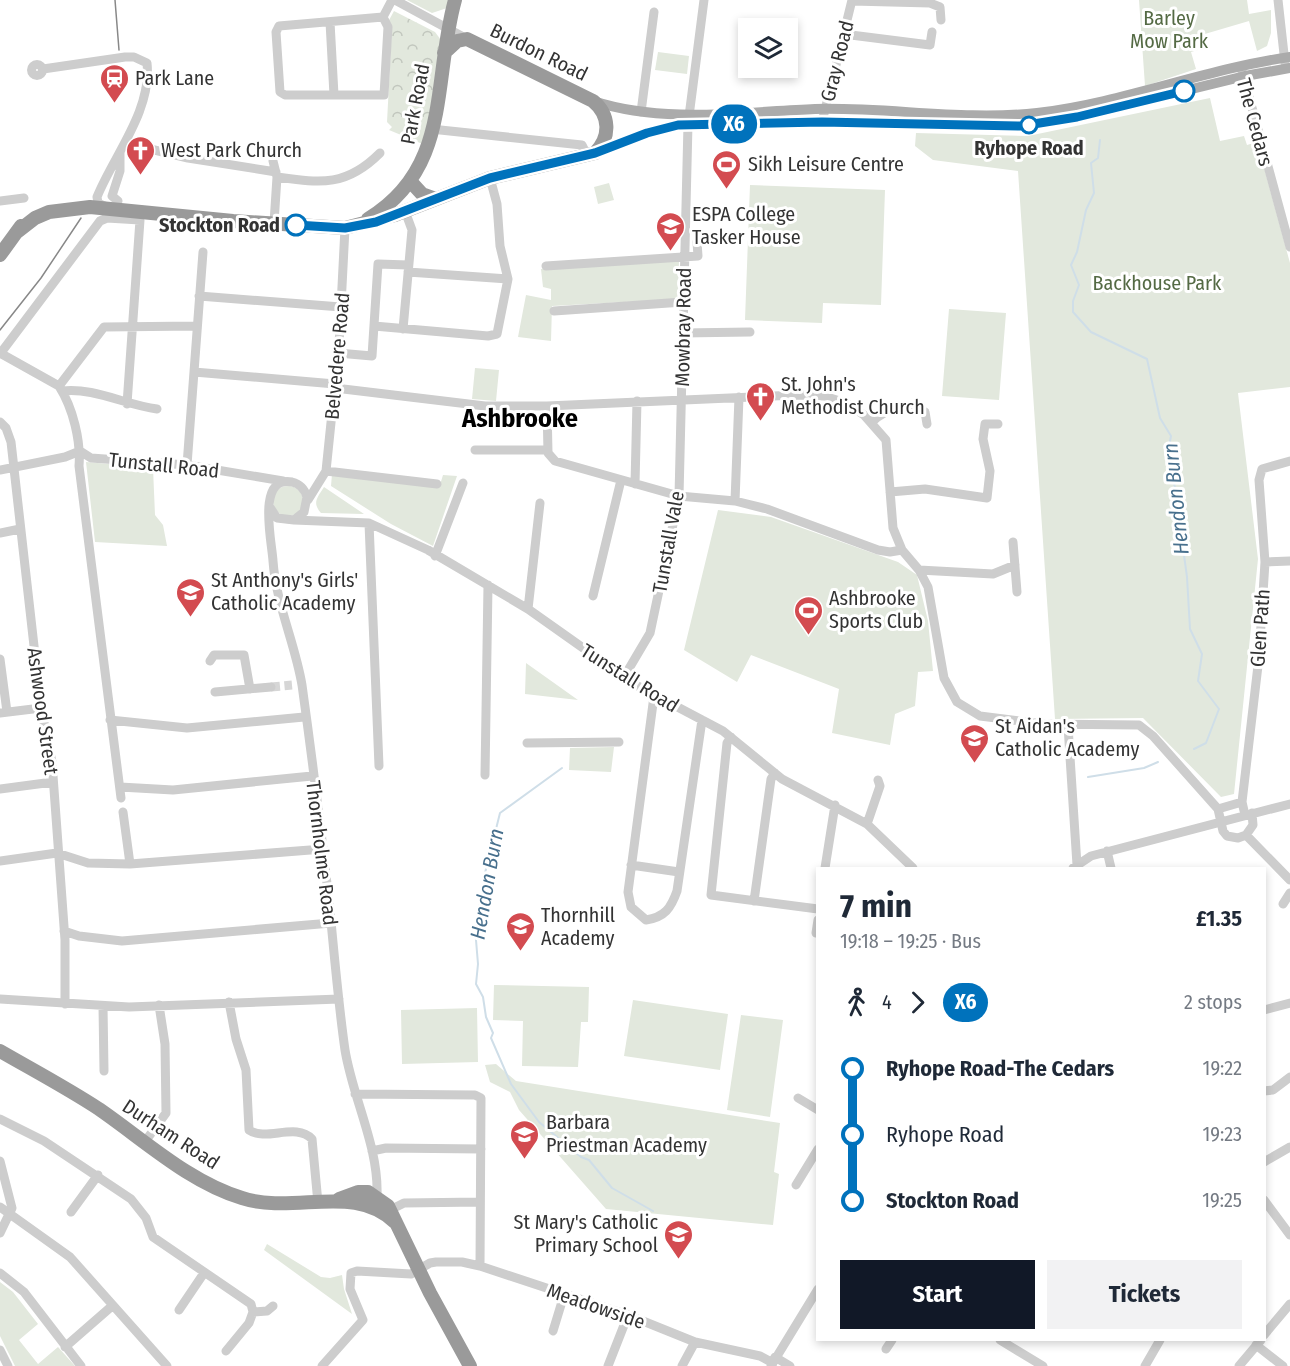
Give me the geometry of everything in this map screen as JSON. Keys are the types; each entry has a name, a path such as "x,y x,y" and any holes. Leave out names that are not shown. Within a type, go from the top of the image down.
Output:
{"highway":[{"name":"Park Road","path":"351,227 392,203 411,182 425,156 447,28 454,4"},
{"path":"454,4 457,27 462,40"},
{"name":"Park Road","path":"444,53 462,40"},
{"name":"Burdon Road","path":"462,40 593,101"},
{"path":"0,255 29,217 45,207 62,202 100,202 269,222 351,227 405,211 490,178 591,154 604,140 607,125 604,114 593,101"},
{"path":"411,182 422,194 436,199"},
{"name":"Durham Road","path":"0,1051 67,1089 144,1143 210,1184 240,1198 273,1205 334,1201 378,1202"},
{"name":"Durham Road","path":"334,1201 358,1192 378,1202 396,1223 470,1366"}],"main road":[{"path":"591,154 689,119 825,109 969,116 1018,115 1075,106 1288,63"},
{"path":"593,101 641,112 689,119 1021,126 1077,117 1242,71"}],"street":[{"path":"382,17 393,0"},
{"name":"Burdon Road","path":"393,0 447,28 462,40"},
{"path":"689,119 704,0"},
{"path":"852,0 930,3 940,7 941,21"},
{"name":"Gray Road","path":"822,122 852,0"},
{"path":"1278,0 1288,63"},
{"path":"641,112 654,12"},
{"path":"382,17 388,27 384,94 285,95 280,92 277,28 285,24 382,17"},
{"name":"Park Road","path":"431,19 442,34 444,53"},
{"path":"330,22 334,95"},
{"path":"843,34 930,45 932,32"},
{"path":"42,69 125,57 134,57 147,63 148,75 142,100 100,202"},
{"name":"The Cedars","path":"1242,71 1290,247"},
{"name":"Mowbray Road","path":"681,399 689,119"},
{"path":"668,127 680,135 688,145"},
{"path":"431,129 582,145 591,154"},
{"path":"125,143 188,158 314,182 339,179 360,170 380,153"},
{"path":"100,202 112,196 120,171 118,158"},
{"path":"269,222 276,175 273,161"},
{"path":"374,326 488,336 497,334 508,279 500,246 497,204 490,178"},
{"path":"0,201 24,198"},
{"path":"403,329 412,230 405,211"},
{"path":"126,404 134,327 140,220 107,218 100,221 1,356 60,388 126,404 157,409"},
{"name":"Belvedere Road","path":"307,504 326,471 351,227"},
{"path":"546,267 698,256 697,242"},
{"path":"187,465 203,252"},
{"path":"338,353 372,356 378,264 508,279"},
{"path":"200,296 341,307"},
{"path":"554,311 683,302"},
{"path":"60,388 104,327 197,326"},
{"path":"682,333 750,332"},
{"path":"194,372 335,386 485,406 547,406 796,395 832,398 853,406 872,422 888,443 893,528 902,550 920,570 930,592 946,685 957,702 980,716 1068,726 1139,725 1153,736 1218,808 1220,821 1227,836 1238,838 1246,835 1253,825 1249,814"},
{"path":"60,388 69,406 80,451 121,798"},
{"path":"735,501 739,397"},
{"name":"Tunstall Vale","path":"624,677 650,633 679,496 681,399"},
{"path":"636,484 637,401"},
{"path":"547,406 547,450 550,458 555,461 679,496 735,501 768,509 878,550 890,552 902,550"},
{"path":"872,422 885,412 903,407 923,410 927,416 927,424"},
{"name":"Ashwood Street","path":"0,422 9,437 14,468 41,708 52,762 64,931 65,1004"},
{"path":"890,492 925,489 987,498 990,471 983,439 985,424 998,424"},
{"path":"475,450 547,450"},
{"path":"0,470 80,451"},
{"name":"Tunstall Road","path":"80,451 91,458 187,465 285,482"},
{"name":"Glen Path","path":"1249,814 1242,802 1258,657 1264,562 1259,480 1262,469 1290,461"},
{"path":"326,471 437,484"},
{"path":"249,475 262,482 268,503 277,518 291,521"},
{"path":"593,596 621,480"},
{"path":"268,503 274,488 285,482 312,486 321,482"},
{"path":"435,556 463,483"},
{"path":"272,539 278,526 291,521 307,504 300,485"},
{"name":"Thornholme Road","path":"268,503 278,598 304,717 346,1053 355,1094 372,1151 378,1202"},
{"path":"528,609 540,503"},
{"name":"Tunstall Road","path":"307,504 331,520"},
{"name":"Tunstall Road","path":"291,521 331,520 369,523 388,530 488,585 528,609 654,696 731,737 775,773 800,789 867,824 912,867"},
{"path":"369,523 379,766"},
{"path":"0,533 21,530"},
{"path":"1012,542 1017,592"},
{"path":"1264,562 1290,561"},
{"path":"920,570 993,574 1015,565"},
{"path":"485,775 488,585"},
{"path":"210,661 214,655 244,655 249,689"},
{"path":"0,659 3,712 41,708"},
{"path":"214,692 271,687"},
{"path":"654,696 628,892 631,907 646,920 658,918 673,904 702,720"},
{"path":"110,720 187,728 304,717"},
{"path":"1068,726 1075,867"},
{"path":"731,737 727,742 711,895 816,909"},
{"path":"527,743 619,742"},
{"path":"754,901 771,779 775,773"},
{"path":"120,787 173,790 312,776"},
{"path":"867,824 880,786 878,780"},
{"path":"0,789 53,782"},
{"path":"1218,808 1242,802"},
{"path":"1075,867 1091,856 1107,851 1290,804"},
{"path":"825,867 834,805"},
{"path":"123,812 130,864"},
{"path":"1246,835 1290,880"},
{"path":"0,861 57,853 88,864 130,864 322,849"},
{"path":"1107,851 1111,867"},
{"path":"631,865 679,872"},
{"path":"1283,904 1290,893"},
{"path":"64,931 79,936 122,940 331,923"},
{"path":"0,999 103,1006 339,999"},
{"path":"230,1002 236,1039 246,1070 249,1130 256,1135 296,1132 307,1134 312,1139 318,1203"},
{"path":"1266,1009 1290,1003"},
{"path":"144,1143 166,1113 165,1044 159,1005"},
{"path":"103,1006 104,1071"},
{"path":"1266,1090 1273,1090 1290,1077"},
{"path":"355,1094 475,1095 481,1098 480,1266"},
{"path":"798,1098 816,1109"},
{"path":"0,1119 44,1141 131,1199 146,1218 153,1237 250,1304 253,1312 249,1323 226,1351"},
{"path":"1266,1161 1290,1147"},
{"path":"372,1151 386,1148 481,1149"},
{"path":"796,1185 816,1155"},
{"path":"0,1161 11,1200 11,1215 0,1233"},
{"path":"71,1212 98,1175"},
{"path":"378,1202 480,1203"},
{"path":"1266,1203 1290,1235"},
{"path":"0,1207 70,1257 167,1366"},
{"name":"Meadowside","path":"322,1366 363,1320 351,1289 351,1273 357,1270 411,1274 436,1262 462,1262 480,1266 628,1315 695,1342 760,1356 790,1366"},
{"path":"0,1273 24,1292 81,1366"},
{"path":"179,1310 204,1273"},
{"path":"773,1362 816,1292"},
{"path":"553,1331 564,1295"},
{"path":"1266,1329 1290,1304"},
{"path":"65,1347 112,1306"},
{"path":"253,1312 267,1311 273,1306"},
{"path":"608,1366 628,1315"},
{"path":"226,1332 235,1340"},
{"path":"886,1349 891,1341"},
{"path":"1002,1341 1039,1365"},
{"path":"1145,1366 1159,1341"},
{"path":"682,1366 695,1342"},
{"path":"1239,1366 1259,1342 1283,1366"},
{"path":"0,1350 8,1366"}],"green space":[{"path":"407,0 452,0 450,7 432,13"},
{"name":"Barley Mow Park","path":"1139,0 1247,0 1249,14 1271,10 1271,33 1267,46 1257,51 1249,21 1198,36 1201,49 1191,52 1196,69 1145,86"},
{"path":"394,11 435,32 441,40 425,145 389,130 392,127 387,122 392,27 388,22"},
{"path":"658,52 689,56 687,74 655,70"},
{"name":"Backhouse Park","path":"1210,98 1220,141 1244,136 1247,145 1257,142 1290,263 1290,387 1238,393 1258,559 1234,794 1221,797 1143,718 1055,719 1018,171 933,160 915,146 916,133 1028,136"},
{"path":"609,183 614,200 598,204 594,187"},
{"path":"750,185 885,190 881,305 823,303 822,323 745,320"},
{"path":"679,260 678,299 552,306 551,341 518,337 526,295 551,300 551,289 543,287 541,269"},
{"path":"949,309 1006,313 999,400 942,396"},
{"path":"475,368 499,370 496,401 472,399"},
{"path":"86,462 153,468 155,515 163,525 167,546 95,542"},
{"path":"332,474 439,488 443,475 457,476 433,546 391,524 331,486"},
{"path":"288,486 299,490 303,501 299,512 288,516 277,512 273,501 277,490"},
{"path":"324,487 364,514 321,513 316,503"},
{"name":"Ashbrooke Sports Club","path":"718,510 771,517 898,562 917,575 928,621 933,671 918,672 915,706 895,714 890,745 832,733 839,689 751,655 737,682 684,650"},
{"path":"526,663 578,700 525,694"},
{"path":"614,747 611,772 569,770 570,748"},
{"path":"494,985 589,987 588,1022 581,1022 578,1067 522,1066 523,1021 493,1020"},
{"path":"633,1000 728,1014 720,1070 624,1056"},
{"path":"477,1008 478,1062 402,1064 401,1010"},
{"path":"741,1015 783,1020 770,1117 727,1110"},
{"path":"496,1064 516,1081 780,1123 774,1172 779,1174 773,1225 606,1209 519,1110 510,1092 490,1082 485,1065"},
{"path":"267,1244 321,1277 330,1278 342,1275 352,1314 264,1250"},
{"path":"0,1282 13,1292 38,1324 19,1340 38,1364 58,1347 75,1366 15,1366 0,1336"}],"waterway":[{"name":"Hendon Burn","path":"1100,140 1098,158 1091,163 1094,193 1086,210 1077,252 1071,265 1079,285 1073,301 1073,312 1091,332 1147,359 1160,418 1171,436 1169,446 1187,577 1190,629 1202,654 1198,681 1219,709 1206,743 1194,749"},
{"path":"1088,777 1144,768 1158,762"},
{"name":"Hendon Burn","path":"562,768 500,813 485,873 475,928 478,964 476,984 483,997 486,1017 493,1033 491,1038 511,1084 539,1122 581,1157 589,1160 612,1188 653,1211"}],"tunnel":[{"path":"271,687 292,685"}],"tram line":[{"path":"115,0 119,50"},
{"path":"0,330 41,278 81,218"}],"bus line":[{"name":"X6","path":"296,225 345,228 376,222 490,178 595,153 647,133 678,125 822,122 1021,126 1077,117 1184,91"}],"place":[{"name":"Park Lane","path":"114,104"},
{"name":"Ryhope Road","path":"1029,125"},
{"name":"West Park Church","path":"140,176"},
{"name":"Sikh Leisure Centre","path":"727,190"},
{"name":"Stockton Road","path":"296,225"},
{"name":"ESPA College Tasker House","path":"671,252"},
{"name":"St. John's Methodist Church","path":"760,422"},
{"name":"St Anthony's Girls' Catholic Academy","path":"190,618"},
{"name":"Ashbrooke Sports Club","path":"808,636"},
{"name":"St Aidan's Catholic Academy","path":"974,764"},
{"name":"Thornhill Academy","path":"520,952"},
{"name":"Barbara Priestman Academy","path":"525,1160"},
{"name":"St Mary's Catholic Primary School","path":"679,1260"}],"district":[{"name":"Ashbrooke","path":"520,418"}]}
